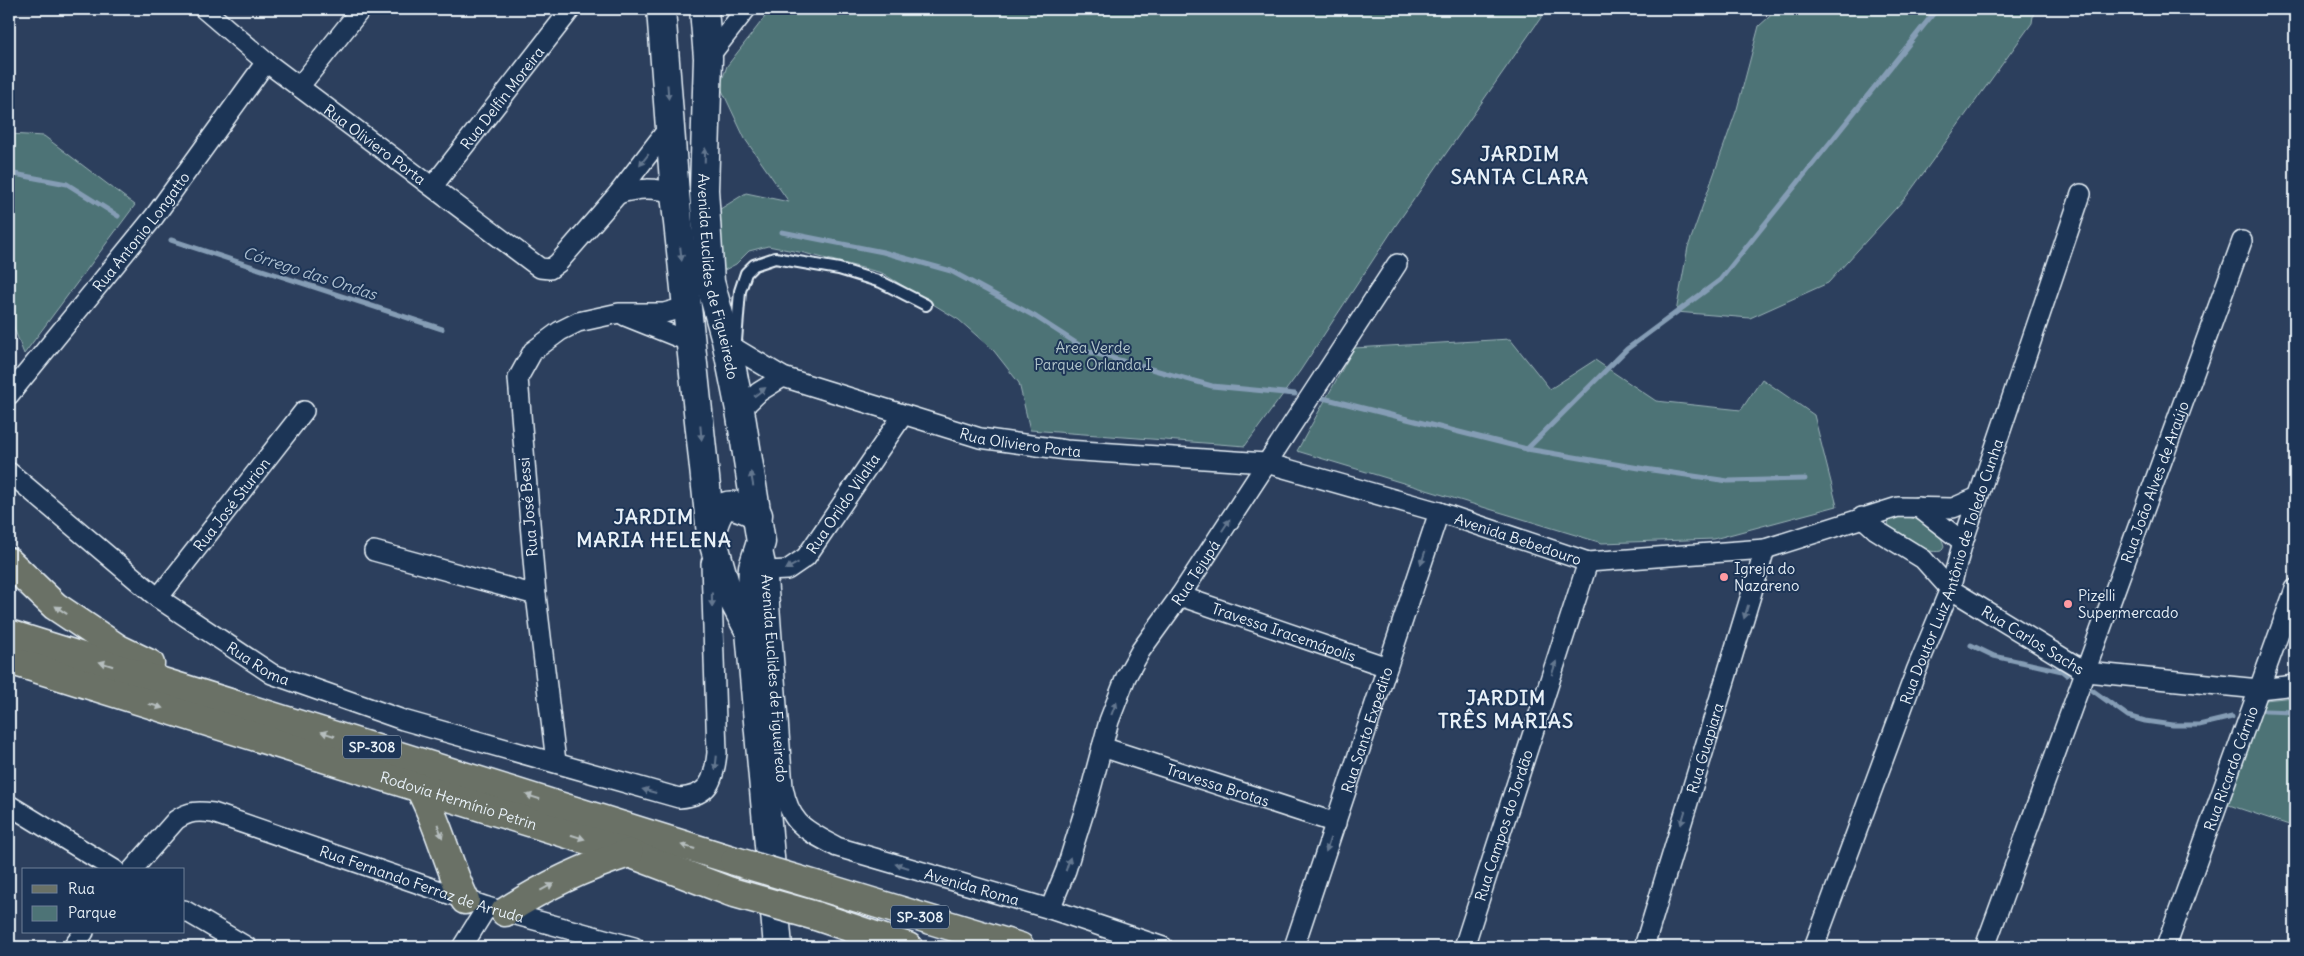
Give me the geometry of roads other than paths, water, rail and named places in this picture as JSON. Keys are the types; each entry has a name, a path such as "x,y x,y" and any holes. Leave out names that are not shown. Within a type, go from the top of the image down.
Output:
{"main road":[{"path":"9,562 55,606 120,649 242,708"},
{"name":"Rodovia Hermínio Petrin","path":"9,634 735,861 1020,947"},
{"name":"Rodovia Hermínio Petrin","path":"9,660 629,853 731,892 816,916 908,947"},
{"path":"9,666 40,670"},
{"path":"419,787 433,812 454,878 486,906 526,898 583,869 629,853"}],"street":[{"name":"Rua Oliviero Porta","path":"204,9 266,62 540,268 550,269 618,194"},
{"path":"300,87 361,9"},
{"name":"Rua Delfin Moreira","path":"433,186 571,9"},
{"name":"Avenida Euclides de Figueiredo","path":"556,762 679,798 691,798 702,793 710,784 715,773 717,753 711,534 675,194 662,9"},
{"name":"Avenida Euclides de Figueiredo","path":"704,9 708,58 704,190 710,282 731,345 767,571 782,787 791,813"},
{"path":"666,56 677,62 690,65 708,58 746,9"},
{"name":"Rua Antonio Longatto","path":"9,395 154,217 266,62"},
{"path":"618,194 670,126"},
{"path":"618,194 638,188 657,188 675,194"},
{"name":"Rua Doutor Luiz Antônio de Toledo Cunha","path":"1814,947 1916,671 1950,589 1963,542 2081,194"},
{"name":"Rua João Alves de Araújo","path":"1985,947 2073,700 2086,672 2242,241"},
{"name":"Rua Tejupá","path":"1050,909 1066,870 1109,721 1126,676 1397,264"},
{"name":"Rua José Bessi","path":"556,762 536,595 518,378 533,351 560,331 578,322 620,314 664,313 686,307"},
{"path":"620,314 690,342"},
{"name":"Rua Oliviero Porta","path":"731,345 783,377 980,438 1066,450 1266,463"},
{"path":"695,370 705,404 717,415 726,415 740,410 759,392 783,377"},
{"name":"Rua José Sturion","path":"158,598 304,411"},
{"name":"Rua Orildo Vilalta","path":"767,571 787,570 806,557 903,415"},
{"name":"Avenida Bebedouro","path":"1266,463 1439,512 1588,562 1765,549 1898,507 1953,508 1978,498"},
{"name":"Rua Roma","path":"9,472 158,598 272,674 403,720 556,762"},
{"path":"711,534 720,508 727,504 738,505 758,515"},
{"path":"1918,507 1963,542"},
{"name":"Rua Santo Expedito","path":"1294,947 1439,512"},
{"name":"Rua Carlos Sachs","path":"1862,517 1876,530 1923,559 1950,589 2086,672 2259,689 2295,685"},
{"name":"Avenida Euclides de Figueiredo","path":"711,534 725,584 750,631"},
{"name":"Avenida Euclides de Figueiredo","path":"750,631 753,567 761,542"},
{"name":"Rua Guapiara","path":"1644,947 1765,549"},
{"path":"374,551 536,595"},
{"name":"Rua Campos do Jordão","path":"1464,947 1588,562"},
{"name":"Rua Ricardo Cárnio","path":"2166,947 2295,589"},
{"name":"Travessa Iracemápolis","path":"1180,596 1388,667"},
{"path":"750,631 778,947"},
{"name":"Travessa Brotas","path":"1102,747 1336,823"},
{"path":"9,805 112,868"},
{"name":"Rua Fernando Ferraz de Arruda","path":"134,868 176,820 185,814 197,811 213,813 486,906 634,947"},
{"name":"Avenida Roma","path":"791,813 796,821 807,830 837,847 1050,909 1163,947"},
{"path":"462,947 486,906"},
{"path":"185,911 247,947"},
{"path":"73,947 83,934"}],"lane":[{"path":"731,345 740,292 746,273 754,265 774,258 839,269 881,282 926,305"}],"waterway":[{"path":"1527,449 1627,349 1720,280 1937,9"},
{"name":"Córrego das Ondas","path":"9,173 67,184 118,216"},
{"path":"782,232 883,252 951,271 1036,317 1090,352 1212,386 1295,394"},
{"name":"Córrego das Ondas","path":"171,240 442,329"},
{"path":"1315,396 1527,449 1645,469 1728,481 1805,479"},
{"path":"1971,645 1994,656 2062,671 2067,675"},
{"path":"2092,690 2128,716 2145,721 2173,725 2199,725 2232,717"},
{"path":"2265,711 2295,712"}],"place":[{"name":"Igreja do Nazareno","path":"1724,577"},
{"name":"Pizelli Supermercado","path":"2068,604"}],"district":[{"name":"JARDIM SANTA CLARA","path":"1520,164"},
{"name":"JARDIM MARIA HELENA","path":"654,528"},
{"name":"JARDIM TRÊS MARIAS","path":"1506,708"}],"park label":[{"name":"Area Verde Parque Orlanda I","path":"1093,356"}]}
